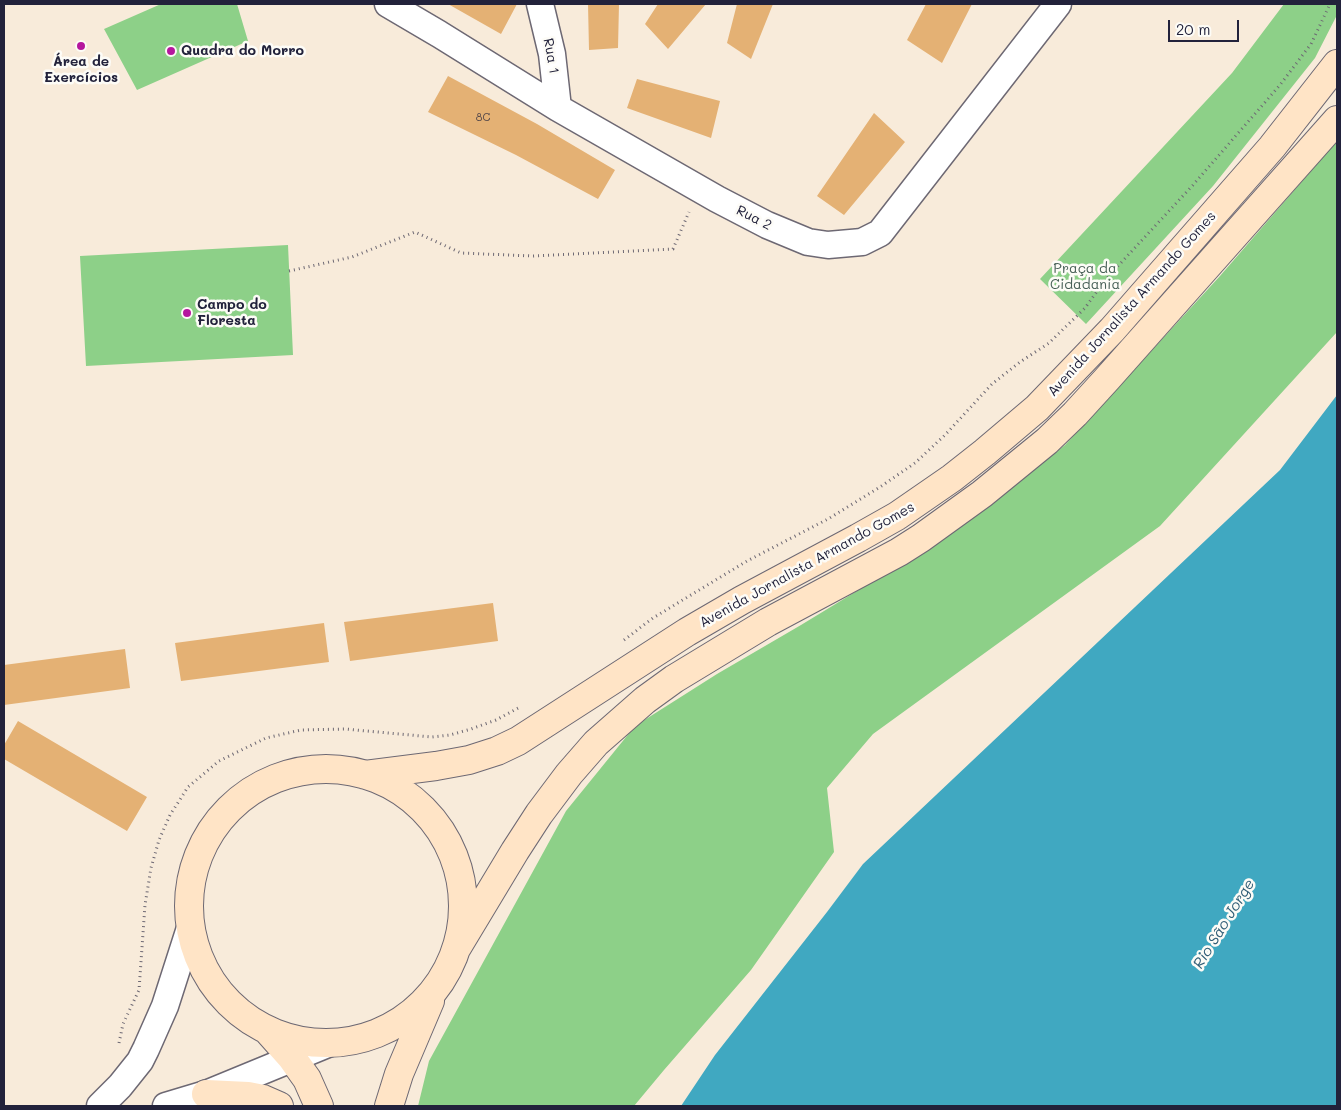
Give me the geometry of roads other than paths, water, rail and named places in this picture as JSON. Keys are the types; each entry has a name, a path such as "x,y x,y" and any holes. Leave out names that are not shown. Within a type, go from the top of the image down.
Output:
{"main road":[{"name":"Avenida Jornalista Armando Gomes","path":"365,775 469,760 497,751 518,741 687,632 881,525 952,478 1037,408 1112,330 1272,147 1337,64"},
{"path":"456,949 539,814 569,774 596,743 638,706 674,679 768,622 921,538 982,494 1040,447 1075,414 1337,120"},
{"path":"389,1106 415,1034 436,988 444,976 460,936 463,920 461,879 449,845 442,832 429,816 397,789 365,775 340,770 314,770 291,774 271,781 239,800 217,822 199,853 192,872 189,893 190,928 206,974 237,1011 267,1030 293,1039 311,1042 345,1042 368,1036 390,1027 412,1012 436,988"},
{"path":"267,1030 300,1068 320,1106"},
{"path":"206,1094 248,1096 263,1099 279,1106"}],"street":[{"name":"Rua 2","path":"388,4 558,108 767,226 808,242 828,246 862,242 880,233 1058,4"},
{"name":"Rua 1","path":"540,4 552,54 558,108"},
{"path":"100,1106 120,1086 140,1060 152,1037 165,1006 190,928"},
{"path":"166,1106 300,1068 330,1043"}],"water":[{"name":"Rio São Jorge","path":"1337,395 1337,1106 681,1106 715,1055 863,864 1280,470"}],"place":[{"name":"Área de Exercícios","path":"81,46"},
{"name":"Quadra do Morro","path":"171,51"},
{"name":"Campo do Floresta","path":"187,313"}],"park label":[{"name":"Praça da Cidadania","path":"1085,278"}]}
